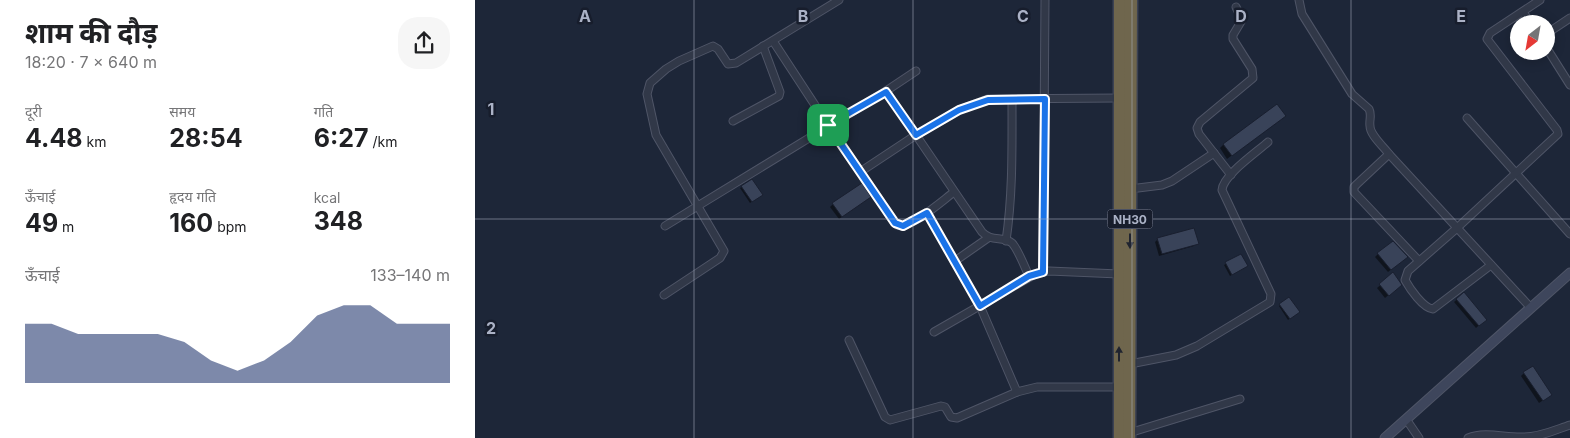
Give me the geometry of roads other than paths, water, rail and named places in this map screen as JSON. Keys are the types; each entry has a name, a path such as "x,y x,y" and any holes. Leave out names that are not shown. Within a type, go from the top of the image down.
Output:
{"highway":[{"name":"NH30","path":"1120,0 1119,387 1126,436"},
{"name":"NH30","path":"1126,436 1130,364 1131,0"}],"street":[{"path":"664,295 720,258 723,253 723,247 656,136 647,94 649,86 673,64 713,46 718,49 730,65 839,0"},
{"path":"1043,272 1045,0"},
{"path":"1299,0 1303,14 1352,94 1371,112 1370,129 1389,154 1531,308"},
{"path":"1491,264 1437,307 1430,310 1405,280 1408,272 1419,261 1555,138 1558,132 1487,39 1490,33 1540,0"},
{"path":"1231,175 1197,130 1199,125 1250,82 1253,75 1252,69 1233,39 1233,35 1242,20 1236,7"},
{"path":"1555,28 1570,18"},
{"path":"773,40 828,125 897,225 903,226 927,213 954,192"},
{"path":"733,121 779,96 763,46"},
{"path":"1554,60 1570,85"},
{"path":"665,226 828,125 886,92 916,71"},
{"path":"886,92 981,232 989,238 1006,240 1014,246 1029,276"},
{"path":"860,172 916,135 973,104 988,100 1012,99 1120,98"},
{"path":"1006,240 1013,172 1012,99"},
{"path":"1467,118 1570,234"},
{"path":"1130,364 1176,354 1197,346 1267,305 1272,300 1271,294 1223,195 1223,185 1231,175 1269,142"},
{"path":"1129,189 1172,181 1214,153"},
{"path":"1389,154 1357,184 1353,192 1419,261"},
{"path":"927,213 980,306 1017,392"},
{"path":"955,261 989,238"},
{"path":"934,332 1029,276 1043,272 1119,274"},
{"path":"1385,438 1570,273"},
{"path":"849,340 885,417 890,420 941,406 945,407 951,417 957,418 1017,392 1047,386 1119,387"},
{"path":"1126,436 1240,399"},
{"path":"1406,419 1419,438"},
{"path":"1468,438 1487,435 1533,436 1570,425"}]}
